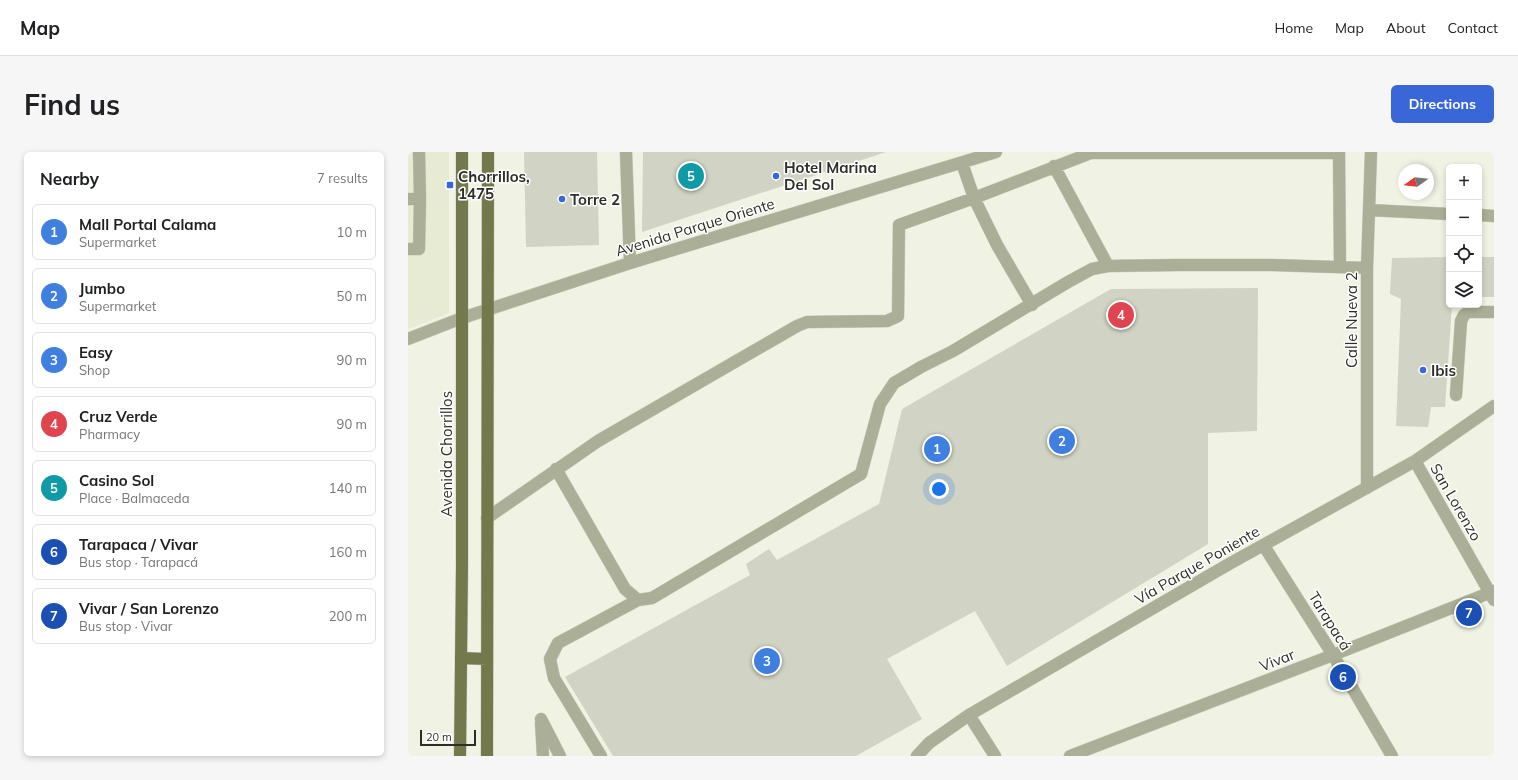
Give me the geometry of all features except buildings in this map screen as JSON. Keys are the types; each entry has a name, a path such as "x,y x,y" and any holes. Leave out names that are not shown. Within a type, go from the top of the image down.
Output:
{"main road":[{"name":"Avenida Chorrillos","path":"460,756 462,152"},
{"path":"487,756 488,152"},
{"path":"461,658 487,659"}],"street":[{"path":"408,249 419,249 414,199 419,152"},
{"path":"626,152 630,263"},
{"name":"Avenida Parque Oriente","path":"962,163 990,152"},
{"name":"Avenida Parque Oriente","path":"408,339 462,318 630,263 996,152"},
{"name":"Calle Nueva 2","path":"1367,488 1367,268 1371,152"},
{"path":"487,518 598,441 796,326 807,322 887,321 898,316 899,225 1091,153 1339,153 1340,267"},
{"path":"962,163 974,198 997,245 1032,304"},
{"path":"1054,166 1108,266"},
{"path":"1369,210 1446,214"},
{"path":"1482,216 1494,216"},
{"path":"601,756 554,678 550,659 558,643 638,600 652,598 861,474 880,404 894,383 953,351 1092,269 1108,266 1272,265 1367,268"},
{"path":"1456,395 1461,321 1464,315 1468,312 1494,312"},
{"name":"Vía Parque Poniente","path":"920,754 929,743 969,715 1222,568 1415,461 1494,406"},
{"name":"San Lorenzo","path":"1415,461 1492,594"},
{"path":"556,470 625,589 638,600"},
{"name":"Tarapacá","path":"1264,546 1333,655 1392,756"},
{"name":"Vivar","path":"1070,756 1492,594"},
{"path":"969,715 995,756"},
{"path":"543,756 541,719 560,756"}],"shaded area":[{"path":"408,152 449,152 449,313 408,329"}],"place":[{"name":"Casino Sol","path":"691,176"},
{"name":"Hotel Marina Del Sol","path":"776,176"},
{"name":"Chorrillos, 1475","path":"450,185"},
{"name":"Torre 2","path":"562,199"},
{"name":"Cruz Verde","path":"1121,315"},
{"name":"Ibis","path":"1423,370"},
{"name":"Jumbo","path":"1062,441"},
{"name":"Mall Portal Calama","path":"937,449"},
{"name":"Vivar / San Lorenzo","path":"1469,613"},
{"name":"Easy","path":"767,661"},
{"name":"Tarapaca / Vivar","path":"1343,677"}]}
